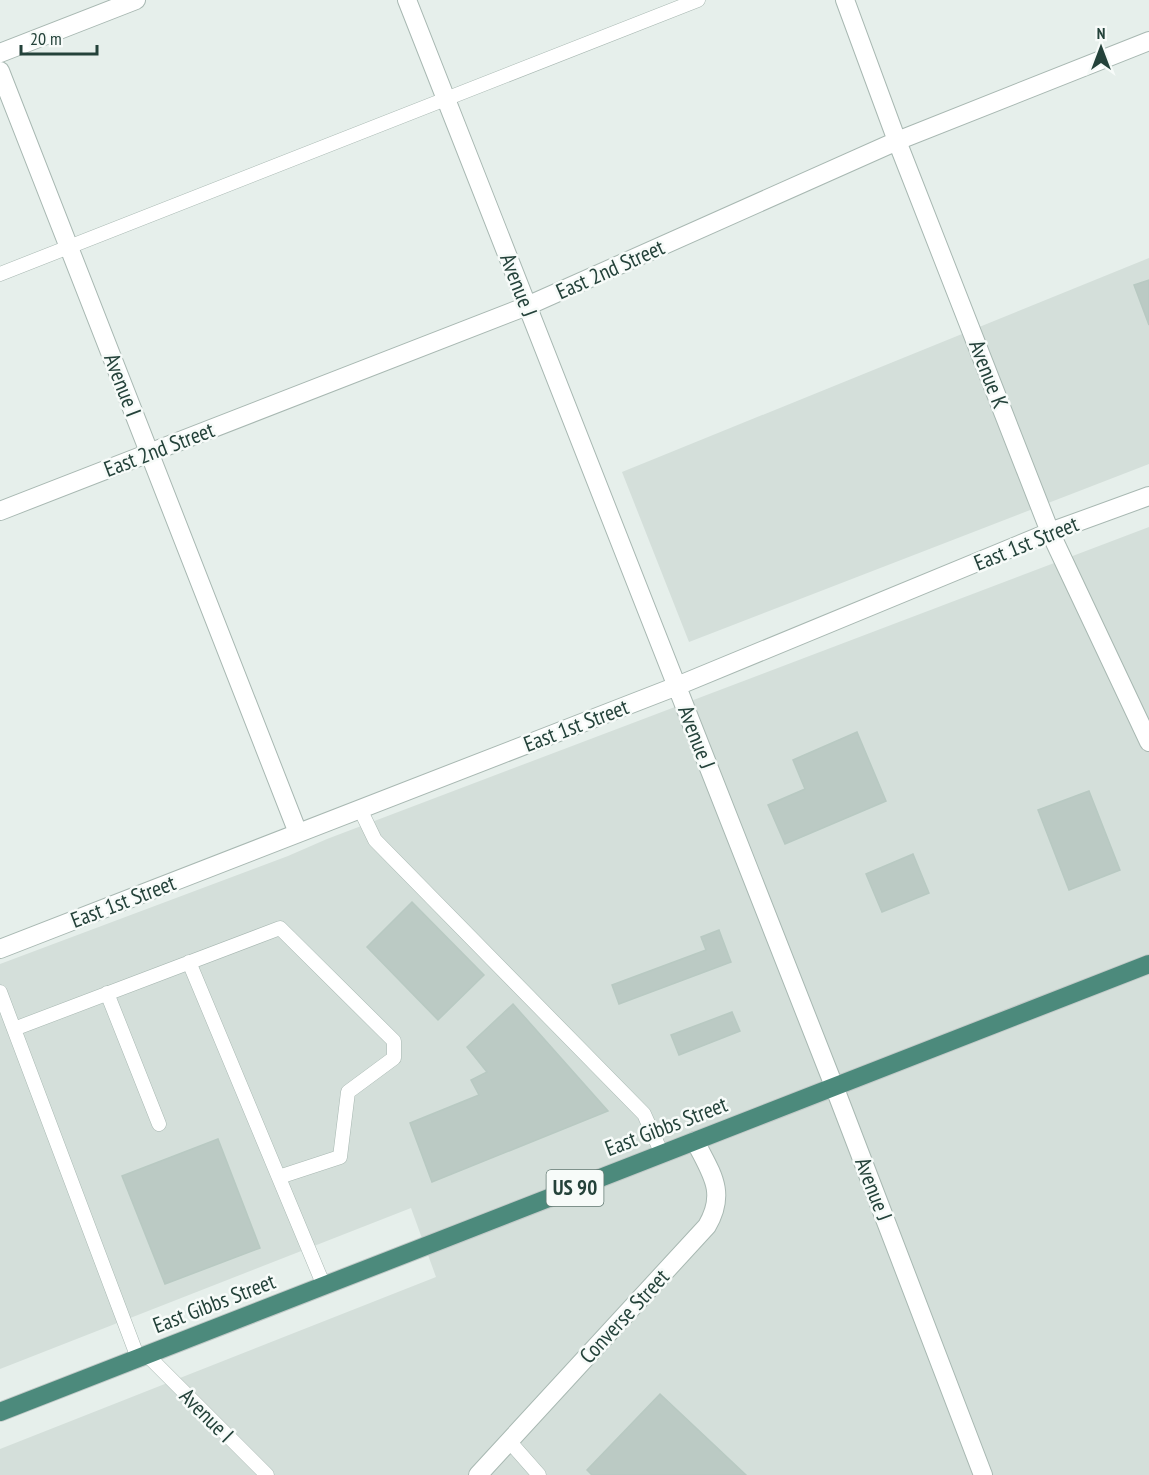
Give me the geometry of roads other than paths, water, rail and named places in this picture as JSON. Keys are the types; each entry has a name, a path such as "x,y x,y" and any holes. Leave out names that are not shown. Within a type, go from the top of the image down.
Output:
{"highway":[{"name":"East Gibbs Street","path":"0,1412 1149,964"}],"street":[{"path":"0,53 136,0"},
{"name":"Avenue J","path":"407,0 834,1086 983,1475"},
{"name":"Avenue K","path":"844,0 1050,532 1149,742"},
{"name":"East 2nd Street","path":"0,510 527,306 897,141 1149,41"},
{"name":"Avenue I","path":"0,71 298,833"},
{"name":"East 1st Street","path":"0,949 677,686 1050,532 1149,496"},
{"name":"Converse Street","path":"478,1475 707,1226 714,1214 718,1197 714,1178 696,1141"}],"lane":[{"path":"0,274 698,0"},
{"path":"360,809 375,840 644,1114 662,1154"},
{"path":"14,1029 280,928 394,1041 394,1058 348,1092 340,1157 279,1177"},
{"path":"189,962 324,1286"},
{"path":"0,992 142,1356"},
{"path":"107,993 159,1124"},
{"name":"Avenue I","path":"142,1356 267,1475"},
{"path":"509,1441 539,1475"}]}
